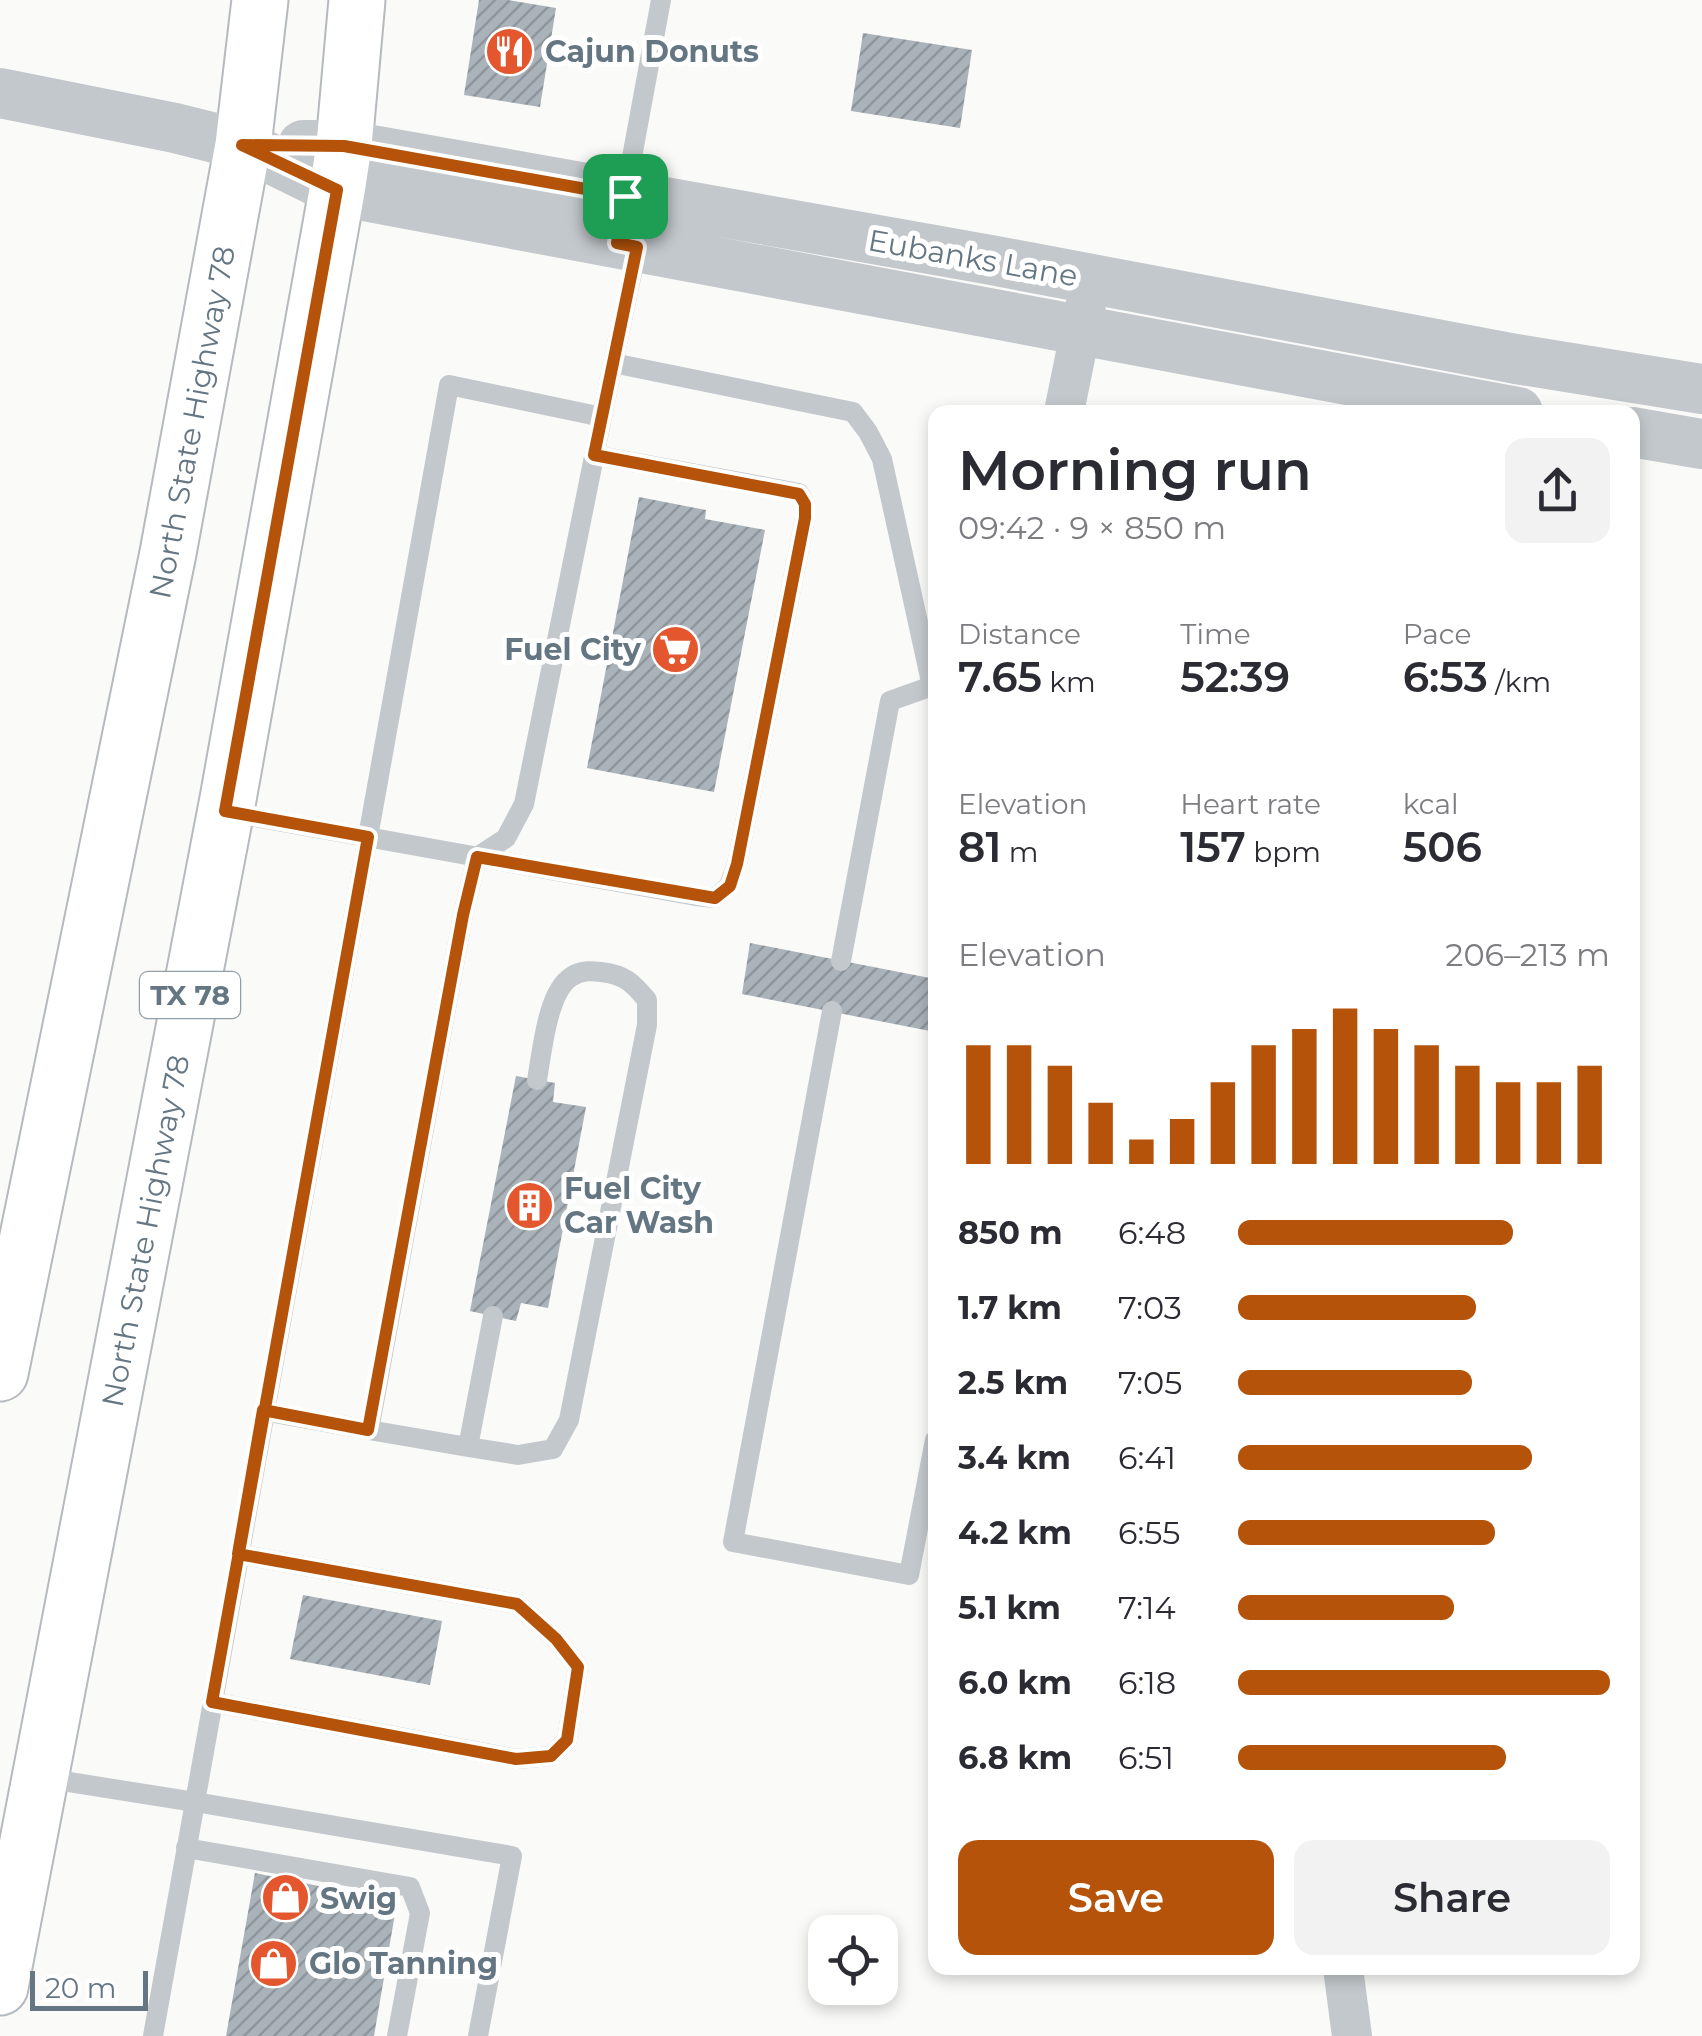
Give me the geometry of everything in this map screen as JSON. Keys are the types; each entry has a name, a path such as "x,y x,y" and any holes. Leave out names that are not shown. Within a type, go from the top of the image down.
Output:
{"main road":[{"name":"North State Highway 78","path":"0,1373 168,552 242,145 260,0"},
{"name":"North State Highway 78","path":"0,1987 20,1774 225,811 341,168 357,0"}],"street":[{"name":"Eubanks Lane","path":"0,93 624,225 1082,330 1481,405"},
{"name":"Eubanks Lane","path":"624,225 1091,279 1516,359 1702,389"},
{"path":"1066,405 1091,279"},
{"path":"1640,433 1702,444"},
{"path":"1344,1975 1352,2036"}],"lane":[{"path":"368,1430 477,857 506,838 524,804 613,362 624,225 661,0"},
{"path":"613,362 853,412 882,459 928,663"},
{"path":"153,2036 449,385 602,417"},
{"path":"225,811 696,896 715,898 730,886 805,504 799,494 594,455"},
{"path":"841,961 890,700 928,691"},
{"path":"263,1410 518,1455 553,1449 569,1420 646,1025 646,1000 630,980 607,972 586,971 568,978 551,1004 536,1080"},
{"path":"832,1012 734,1542 909,1574 928,1476"},
{"path":"468,1448 492,1316"},
{"path":"212,1702 516,1759 551,1756 567,1740 578,1667 556,1639 517,1604 238,1554"},
{"path":"20,1774 512,1856 478,2036"},
{"path":"186,1848 410,1887 420,1912 397,2036"}],"building":[{"name":"Cajun Donuts","path":"479,0 556,8 540,107 464,95"},
{"path":"863,33 972,50 960,128 851,111"},
{"name":"Fuel City","path":"639,497 706,510 705,519 765,530 714,792 587,768"},
{"path":"750,943 928,978 928,1031 742,994"},
{"name":"Fuel City Car Wash","path":"516,1076 555,1083 553,1102 586,1107 548,1308 521,1303 516,1321 470,1311"},
{"path":"303,1595 442,1621 430,1685 290,1659"},
{"path":"255,1873 397,1902 374,2036 226,2036"}],"place":[{"name":"Cajun Donuts","path":"510,51"},
{"name":"Fuel City","path":"676,649"},
{"name":"Fuel City Car Wash","path":"529,1205"},
{"name":"Swig","path":"285,1898"},
{"name":"Glo Tanning","path":"274,1963"}],"route":[{"path":"625,196 344,146 242,145 337,190 225,811 368,837 263,1410 212,1702 516,1759 551,1756 567,1740 578,1667 556,1639 517,1604 238,1554 263,1410 368,1430 477,857 715,898 730,886 737,864 805,504 799,494 594,455 637,247 617,243 625,196"}]}
